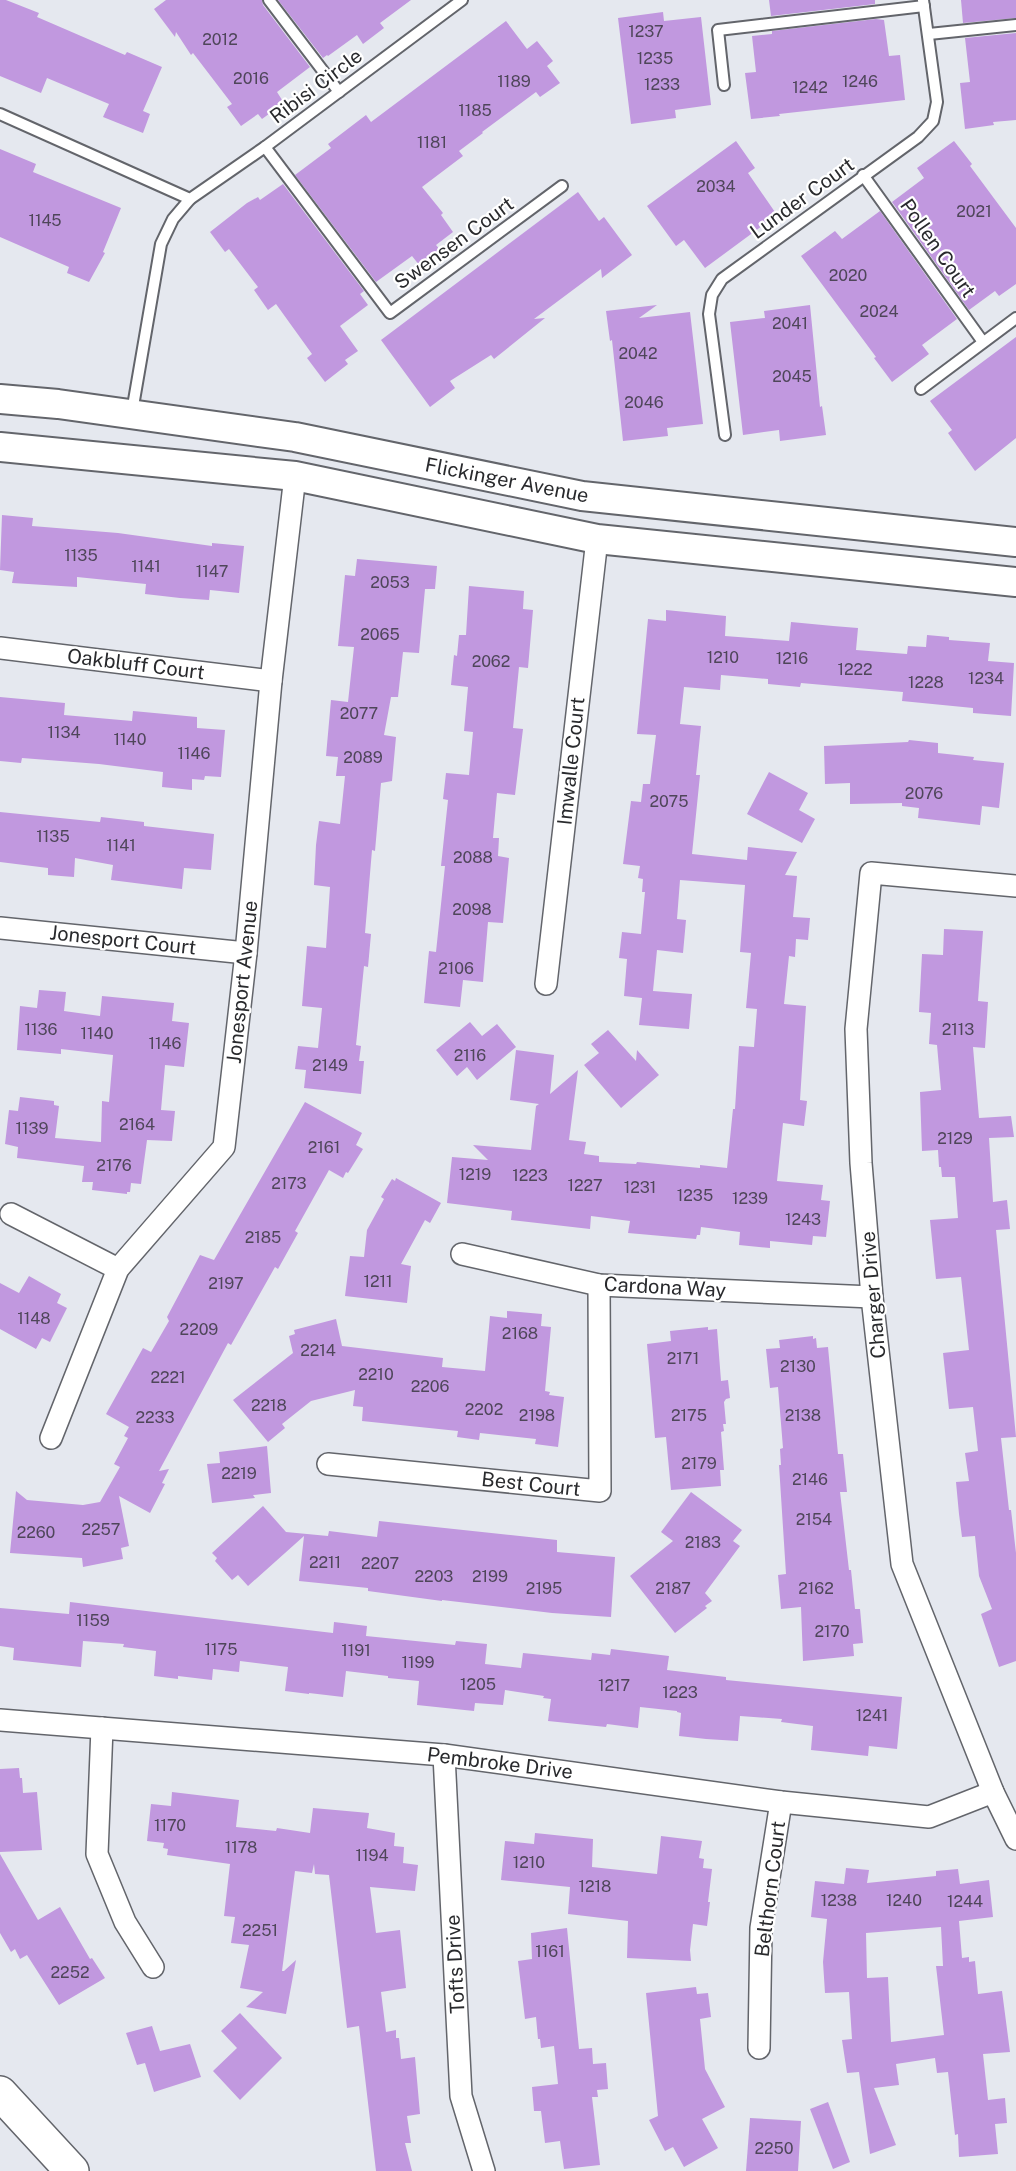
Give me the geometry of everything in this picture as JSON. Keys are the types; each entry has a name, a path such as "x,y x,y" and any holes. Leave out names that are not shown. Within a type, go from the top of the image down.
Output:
{"highway":[{"path":"0,2093 72,2171"}],"main road":[{"name":"Flickinger Avenue","path":"0,399 58,404 131,416 295,437 582,496 1016,543"},
{"name":"Flickinger Avenue","path":"0,447 296,476 597,538 1016,582"}],"street":[{"name":"Jonesport Avenue","path":"51,1438 118,1269 224,1146 246,953 271,681 296,476"},
{"name":"Imwalle Court","path":"546,984 597,538"},
{"name":"Oakbluff Court","path":"0,648 271,681"},
{"name":"Charger Drive","path":"1016,886 872,873 856,1029 861,1163 872,1297 902,1564 993,1792 1016,1839"},
{"name":"Jonesport Court","path":"0,928 246,953"},
{"path":"10,1214 118,1269"},
{"name":"Cardona Way","path":"462,1254 599,1285 872,1297"},
{"name":"Best Court","path":"328,1464 600,1491 599,1285"},
{"name":"Pembroke Drive","path":"0,1720 444,1755 781,1802 929,1817 993,1792"},
{"path":"102,1728 97,1854 125,1922 153,1967"},
{"name":"Tofts Drive","path":"444,1755 461,2096 484,2171"},
{"name":"Belthorn Court","path":"759,2048 761,1928 781,1802"}],"lane":[{"path":"269,0 339,92"},
{"name":"Ribisi Circle","path":"131,416 161,243 173,219 190,199 265,147 462,0"},
{"path":"724,85 718,30 924,3"},
{"name":"Lunder Court","path":"725,435 709,314 712,295 722,279 918,137 933,121 937,102 924,3"},
{"path":"928,34 1016,25"},
{"path":"0,114 190,199"},
{"name":"Swensen Court","path":"265,147 390,313 562,186"},
{"name":"Pollen Court","path":"863,175 983,342"},
{"path":"921,389 1016,318"}],"building":[{"path":"0,0 6,0 39,13 37,17 125,55 127,52 162,67 143,111 150,114 143,133 103,117 109,104 47,78 41,93 0,76"},
{"path":"166,0 262,0 263,5 310,67 277,92 284,103 262,119 258,114 241,126 227,107 232,104 193,53 191,55 176,32 175,37 154,9"},
{"path":"278,0 411,0 380,23 384,28 363,44 357,35 323,58"},
{"path":"769,0 875,0 875,4 771,16"},
{"path":"961,0 1016,0 1016,18 963,23"},
{"path":"663,12 664,21 701,17 711,105 675,110 676,118 631,124 618,18"},
{"path":"884,20 889,56 900,55 905,100 751,119 745,73 756,72 752,36 772,34 772,31"},
{"path":"506,21 527,49 537,41 553,61 547,66 560,83 540,97 536,92 482,132 459,151 463,156 422,187 443,213 441,215 453,232 436,245 441,251 420,266 412,256 376,282 295,175 331,148 328,144 366,115 371,122"},
{"path":"1016,33 1016,120 993,122 994,125 965,129 960,83 970,82 965,38"},
{"path":"736,141 755,168 748,173 777,215 705,268 684,240 676,246 647,206"},
{"path":"954,141 1016,228 1016,284 999,296 995,291 969,310 892,202 924,178 917,168"},
{"path":"0,149 36,164 33,172 121,208 103,252 105,253 89,282 67,273 69,267 0,237"},
{"path":"283,184 364,291 360,294 368,305 340,326 358,351 345,360 348,364 325,382 307,358 312,354 276,304 268,310 254,290 258,287 229,249 225,252 210,232 247,203 258,197 260,200"},
{"path":"578,192 599,221 604,217 632,255 602,278 601,269 534,319 545,318 494,359 491,355 450,381 455,388 430,407 381,340"},
{"path":"880,211 957,319 922,345 929,354 892,382 801,256 835,231 842,239"},
{"path":"657,305 639,318 690,312 703,424 667,428 668,436 623,441 612,340 610,341 606,311"},
{"path":"810,305 820,407 822,406 826,435 780,441 779,430 743,435 730,322 765,318 764,311"},
{"path":"1016,337 1016,438 975,471 948,433 952,430 930,401"},
{"path":"2,515 33,518 32,526 118,533 212,546 212,543 244,546 239,593 210,590 209,600 180,598 145,594 146,584 77,577 77,587 12,583 14,572 0,570"},
{"path":"357,559 437,566 435,589 425,589 419,653 403,652 398,697 391,697 384,735 396,737 392,781 381,783 375,851 372,850 365,933 371,934 368,967 364,966 356,1045 361,1046 359,1061 364,1061 361,1094 304,1088 306,1070 295,1069 298,1046 318,1048 322,1008 302,1006 307,946 326,948 330,887 314,885 316,845 319,821 340,824 345,776 336,776 338,757 326,756 331,700 348,702 354,647 338,646 345,575 355,576"},
{"path":"469,586 524,591 523,609 533,610 528,668 519,667 513,728 523,729 515,795 497,793 493,838 499,838 498,856 509,858 503,923 488,922 483,982 463,980 460,1007 424,1003 429,951 436,952 445,866 441,866 448,800 443,799 446,773 469,775 473,732 464,731 468,687 451,685 459,635 466,635"},
{"path":"666,610 726,616 725,636 789,641 791,622 858,628 856,650 907,654 908,646 926,647 927,635 949,637 949,640 990,643 988,661 1014,663 1011,716 973,713 973,708 902,701 903,692 801,683 800,687 768,684 768,679 721,675 720,690 684,687 680,724 701,726 696,775 700,775 692,854 747,860 748,847 797,852 785,875 797,876 793,917 810,918 808,940 796,939 795,957 789,956 784,1004 806,1006 800,1100 807,1101 804,1126 783,1123 777,1181 823,1185 821,1200 830,1201 826,1237 813,1236 812,1245 770,1241 770,1248 739,1245 740,1232 701,1227 700,1235 697,1235 696,1239 628,1233 630,1221 591,1216 590,1229 511,1220 512,1211 447,1203 452,1157 488,1160 473,1145 531,1150 536,1106 539,1104 510,1100 516,1050 554,1055 550,1094 578,1070 569,1140 586,1142 584,1154 599,1156 599,1162 727,1168 733,1109 735,1109 739,1046 754,1047 757,1009 746,1008 751,953 740,952 745,885 680,880 677,919 686,920 683,953 657,950 653,991 692,994 689,1029 639,1025 642,998 624,996 627,959 619,958 622,932 641,934 645,892 642,892 643,879 638,878 640,866 623,864 631,801 641,802 643,784 650,784 656,735 637,734 648,619 666,621"},
{"path":"0,697 65,703 64,715 132,721 133,711 197,717 197,728 225,730 221,777 205,776 204,780 192,779 192,790 162,787 163,772 22,758 21,763 0,761"},
{"path":"909,740 938,743 938,753 1004,763 999,808 982,806 980,825 918,818 919,808 902,806 902,803 850,804 850,783 825,784 824,746 908,742"},
{"path":"769,772 808,793 799,810 815,819 802,843 747,814"},
{"path":"0,812 100,822 101,817 144,822 144,826 214,834 211,870 184,868 182,889 111,880 113,865 75,858 74,877 48,875 48,868 0,862"},
{"path":"944,929 983,931 978,1001 988,1002 985,1048 973,1047 979,1118 1011,1116 1014,1137 989,1138 993,1202 1007,1200 1010,1229 996,1230 1016,1437 1001,1438 1016,1553 1016,1661 999,1667 981,1614 992,1609 979,1576 975,1536 962,1537 959,1514 956,1482 969,1481 965,1453 978,1451 973,1407 949,1409 943,1353 969,1350 961,1277 936,1279 930,1220 958,1218 955,1177 942,1177 938,1150 922,1151 920,1092 941,1090 937,1045 929,1044 931,1013 919,1012 922,954 943,955"},
{"path":"39,990 66,992 64,1011 100,1016 102,996 174,1003 172,1021 189,1023 184,1067 165,1065 161,1110 175,1111 172,1141 147,1140 141,1184 131,1183 130,1192 127,1194 92,1190 93,1182 82,1182 84,1166 17,1158 18,1147 5,1144 9,1110 18,1111 20,1097 54,1101 54,1105 59,1106 55,1138 101,1142 102,1101 109,1102 113,1055 61,1049 61,1054 17,1050 20,1006 37,1008"},
{"path":"470,1022 482,1036 497,1024 516,1047 477,1080 467,1067 457,1076 436,1050"},
{"path":"608,1030 636,1061 637,1050 659,1075 621,1108 584,1065 599,1053 591,1044"},
{"path":"305,1102 362,1133 356,1145 363,1149 343,1178 329,1170 295,1231 298,1233 278,1269 275,1267 231,1345 228,1343 159,1471 169,1469 162,1483 165,1484 150,1513 119,1496 129,1546 121,1548 123,1559 83,1567 82,1558 10,1553 16,1491 27,1500 83,1505 100,1502 120,1467 114,1464 128,1438 124,1436 129,1427 106,1414 143,1348 151,1352 169,1321 167,1317 200,1255 214,1260"},
{"path":"396,1178 441,1203 430,1223 425,1220 401,1264 411,1266 407,1303 345,1296 350,1256 364,1257 367,1230 384,1199 381,1197 392,1179 395,1181"},
{"path":"29,1276 61,1294 57,1303 67,1308 50,1342 42,1338 36,1349 0,1329 0,1283 19,1293"},
{"path":"507,1311 542,1314 541,1326 551,1327 545,1391 550,1392 549,1395 564,1397 558,1447 535,1444 536,1439 480,1433 479,1440 457,1437 458,1431 362,1421 363,1407 353,1406 355,1390 311,1401 282,1424 285,1428 268,1442 233,1400 293,1353 289,1336 295,1334 294,1330 336,1319 342,1346 443,1358 442,1367 485,1371 490,1316 507,1318"},
{"path":"708,1327 708,1330 717,1329 721,1381 728,1380 730,1398 724,1402 726,1424 723,1424 724,1431 721,1432 724,1470 720,1470 721,1486 671,1490 666,1437 655,1438 647,1344 671,1341 670,1331"},
{"path":"813,1336 813,1339 816,1338 817,1348 828,1347 838,1454 843,1454 847,1492 840,1492 849,1570 851,1570 855,1609 860,1609 863,1643 853,1644 854,1656 803,1661 801,1607 781,1609 778,1575 786,1574 779,1465 781,1465 780,1449 783,1448 778,1387 770,1388 766,1349 780,1348 779,1340"},
{"path":"267,1446 271,1493 253,1495 255,1498 212,1503 207,1464 220,1463 219,1452"},
{"path":"691,1492 742,1530 733,1541 740,1546 705,1593 712,1601 705,1606 707,1608 675,1633 630,1576 673,1541 661,1532"},
{"path":"263,1506 286,1532 328,1536 329,1531 377,1537 379,1521 557,1540 557,1552 615,1557 611,1617 442,1601 368,1591 368,1588 299,1581 304,1536 248,1586 238,1575 232,1580 215,1561 217,1558 212,1553"},
{"path":"70,1602 333,1633 334,1622 367,1626 366,1636 455,1645 456,1641 487,1644 485,1664 521,1668 523,1653 591,1660 592,1653 610,1655 611,1649 669,1656 667,1670 726,1677 726,1680 902,1697 897,1749 869,1746 868,1756 811,1750 813,1726 781,1722 782,1719 740,1716 738,1741 706,1739 679,1736 681,1713 677,1711 640,1707 638,1728 607,1724 606,1727 548,1721 551,1699 505,1690 503,1705 475,1703 474,1711 417,1705 419,1681 388,1678 388,1676 346,1671 343,1697 285,1691 288,1667 240,1661 239,1672 213,1669 212,1680 178,1676 178,1679 154,1676 156,1651 123,1647 124,1644 83,1641 81,1667 13,1660 14,1648 0,1646 0,1608 69,1614"},
{"path":"19,1768 23,1793 37,1792 42,1850 0,1852 0,1769"},
{"path":"172,1792 239,1800 236,1827 276,1831 277,1828 310,1833 313,1808 369,1813 367,1828 395,1833 394,1846 404,1847 403,1863 418,1865 415,1891 370,1887 376,1933 400,1930 406,1988 381,1992 386,2032 396,2030 401,2059 415,2057 420,2114 407,2116 411,2143 405,2143 412,2171 376,2171 359,2026 347,2028 329,1875 315,1874 314,1864 312,1873 295,1871 282,1971 296,1960 286,2014 246,2007 263,1992 240,1988 249,1945 231,1943 235,1917 224,1916 230,1864 167,1855 168,1849 163,1848 164,1843 147,1841 151,1804 171,1806"},
{"path":"535,1833 593,1839 592,1867 657,1874 661,1836 702,1841 699,1858 704,1859 703,1868 712,1869 708,1902 710,1902 707,1926 693,1924 691,1961 627,1958 628,1921 568,1914 570,1887 501,1880 505,1841 534,1844"},
{"path":"0,1854 38,1920 60,1907 90,1959 92,1958 105,1978 59,2005 27,1955 20,1959 15,1949 11,1952 0,1933"},
{"path":"846,1868 869,1870 867,1883 936,1876 936,1871 958,1869 960,1884 989,1880 993,1917 959,1921 962,1958 969,1957 969,1962 975,1961 978,1994 1002,1991 1010,2052 983,2054 988,2100 1005,2098 1007,2123 995,2124 998,2154 959,2157 958,2134 955,2135 948,2072 937,2073 935,2058 896,2064 899,2085 874,2088 896,2145 870,2154 859,2072 847,2073 842,2040 852,2039 849,1992 825,1993 823,1962 827,1919 811,1917 815,1881 844,1884","holes":["941,1927 943,1966 936,1966 944,2035 891,2042 888,1977 867,1978 866,1933"]},
{"path":"567,1928 579,2049 592,2048 593,2064 606,2063 608,2089 597,2090 598,2097 592,2097 600,2165 564,2169 560,2141 545,2143 541,2111 534,2111 532,2087 558,2084 554,2046 541,2048 536,2017 525,2019 518,1961 532,1959 531,1933"},
{"path":"696,1987 697,1994 708,1993 711,2017 700,2019 705,2069 725,2107 702,2119 718,2148 684,2167 673,2147 665,2151 649,2120 658,2116 646,1993"},
{"path":"240,2013 282,2058 240,2100 213,2071 237,2048 221,2031"},
{"path":"152,2026 160,2051 190,2044 201,2077 154,2092 145,2063 137,2065 126,2033"},
{"path":"828,2102 850,2162 833,2169 810,2109"},
{"path":"750,2118 801,2121 798,2171 746,2171"}]}
